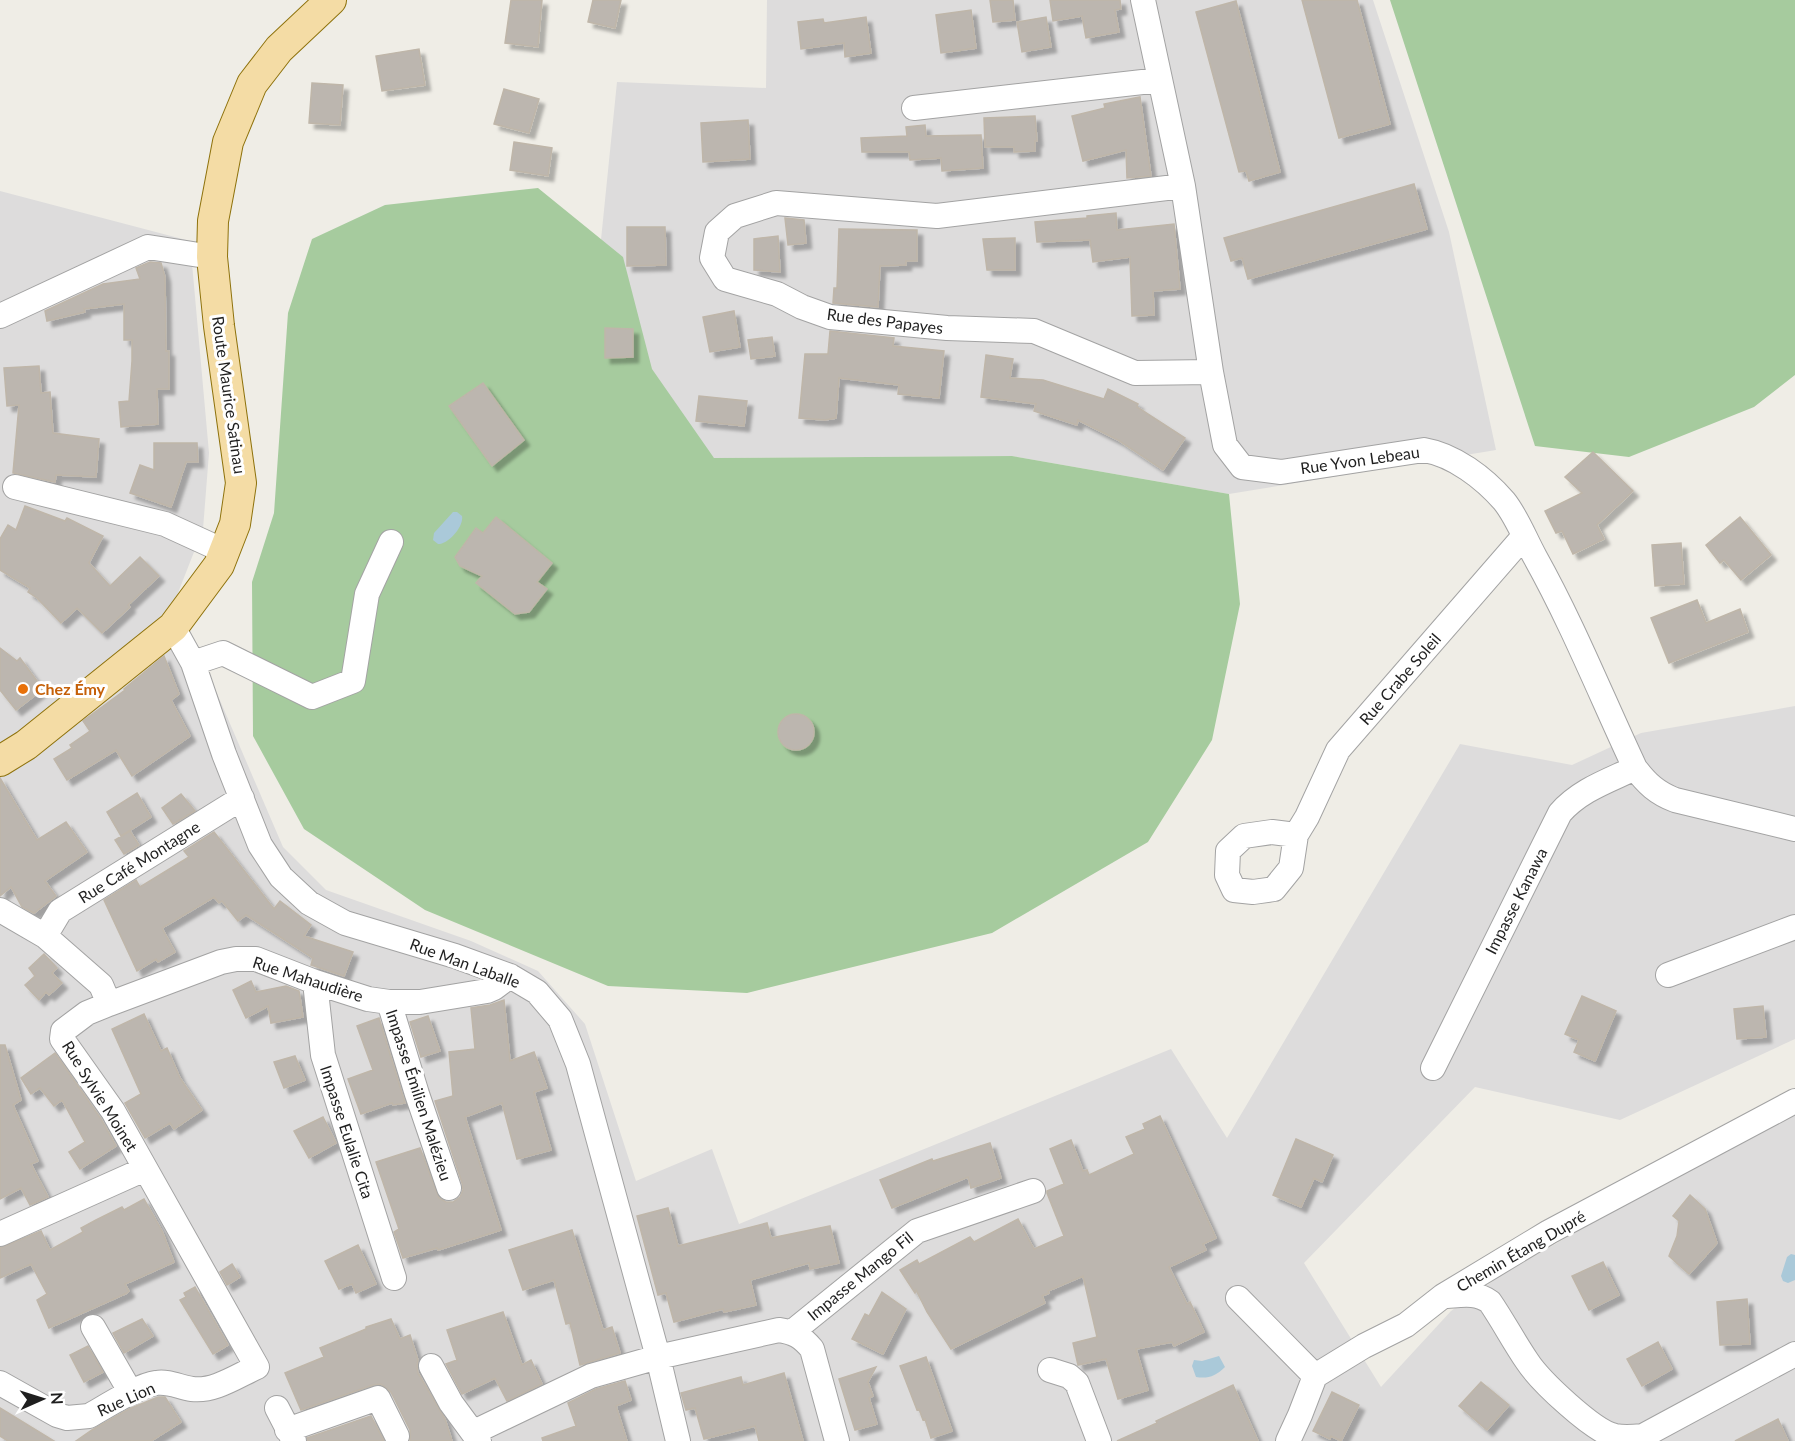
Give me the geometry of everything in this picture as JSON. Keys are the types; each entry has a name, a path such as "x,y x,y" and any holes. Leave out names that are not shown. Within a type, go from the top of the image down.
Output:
{"main road":[{"name":"Route Maurice Satinau","path":"0,761 26,745 173,627 219,565 235,524 242,483 219,326 212,257 213,221 228,142 252,84 279,49 331,0"}],"street":[{"name":"Rue Yvon Lebeau","path":"1143,0 1184,186 1211,372 1225,445 1242,467 1281,472 1424,450 1440,453 1487,483 1505,503 1550,584 1635,768 1658,793 1675,800 1795,829"},
{"path":"914,108 1160,80"},
{"name":"Rue des Papayes","path":"1184,186 937,216 776,202 735,216 717,232 712,258 724,279 777,294 802,307 830,317 947,328 1034,331 1135,373 1211,372"},
{"path":"0,316 148,247 212,257"},
{"path":"15,487 165,524 224,551"},
{"name":"Rue Crabe Soleil","path":"1296,835 1307,817 1338,750 1524,536"},
{"path":"193,663 223,653 312,697 353,681 367,594 392,542"},
{"name":"Rue Man Laballe","path":"173,627 193,663 260,845 281,877 309,903 345,923 455,956 510,976 537,992 560,1019 578,1064 658,1358 678,1441"},
{"name":"Impasse Kanawa","path":"1433,1068 1560,813 1571,800 1582,792 1635,768"},
{"name":"Rue Café Montagne","path":"45,936 60,911 242,798"},
{"path":"0,910 45,936 101,985 109,1004"},
{"path":"1668,975 1795,927"},
{"name":"Rue Mahaudière","path":"109,1004 221,962 236,959 256,960 368,999 390,1002 420,1002 487,991 510,976"},
{"name":"Impasse Eulalie Cita","path":"315,982 323,1055 394,1278"},
{"name":"Impasse Émilien Malézieu","path":"390,1002 417,1094 449,1188"},
{"name":"Rue Sylvie Moinet","path":"109,1004 87,1013 63,1031 62,1039 113,1111 257,1367"},
{"name":"Chemin Étang Dupré","path":"1315,1377 1364,1346 1406,1325 1443,1296 1549,1232 1795,1101"},
{"path":"0,1234 145,1169"},
{"name":"Impasse Mango Fil","path":"792,1332 917,1231 1033,1191"},
{"path":"1443,1296 1471,1294 1483,1296 1490,1302 1528,1362 1542,1379 1598,1428 1614,1436 1629,1438 1643,1436 1795,1354"},
{"path":"1238,1298 1315,1377 1288,1441"},
{"path":"93,1327 131,1394"},
{"path":"431,1366 451,1403 476,1437 591,1376 779,1330 792,1332 805,1340 812,1349 837,1441"},
{"name":"Rue Lion","path":"0,1383 57,1415 67,1418 89,1416 154,1383 172,1383 190,1389 203,1389 216,1386 257,1367"},
{"path":"1050,1370 1069,1376 1077,1383 1099,1441"},
{"path":"277,1408 291,1436 378,1398 398,1436"}],"shaded area":[{"path":"767,0 1373,0 1449,232 1496,450 1229,494 1012,456 714,458 589,358 617,82 766,88"},
{"path":"0,191 190,241 209,453 203,529 176,598 283,847 326,890 471,941 538,971 585,1024 636,1181 712,1149 739,1224 1171,1049 1227,1138 1460,744 1572,765 1641,733 1795,706 1795,1039 1620,1120 1475,1087 1304,1263 1381,1387 1451,1311 1503,1274 1795,1106 1795,1441 0,1441"}],"green space":[{"path":"1390,0 1795,0 1795,375 1754,407 1629,457 1535,446"},
{"path":"538,188 623,257 652,369 714,458 1012,456 1229,494 1240,604 1212,740 1148,842 992,933 747,993 608,986 425,910 304,829 253,736 252,582 274,513 288,313 312,239 385,205"}],"water":[{"path":"453,512 462,516 461,525 451,538 438,544 433,540 434,533"},
{"path":"1791,1254 1795,1255 1795,1280 1788,1283 1783,1281 1781,1276 1787,1257"},
{"path":"1219,1356 1225,1367 1222,1370 1208,1377 1196,1377 1192,1366 1194,1360 1202,1361"}],"building":[{"path":"511,0 542,0 538,47 505,43"},
{"path":"593,0 621,0 615,28 588,22"},
{"path":"990,0 1013,0 1015,20 993,22"},
{"path":"1050,0 1120,0 1121,9 1115,10 1119,32 1086,38 1082,16 1053,21"},
{"path":"1302,0 1357,0 1390,124 1339,138"},
{"path":"1236,1 1280,172 1249,181 1246,171 1239,172 1196,12"},
{"path":"971,10 976,48 941,53 936,15"},
{"path":"866,17 871,53 845,57 844,43 801,49 798,22 823,19 824,23"},
{"path":"1046,17 1051,47 1022,52 1017,22"},
{"path":"419,49 425,85 382,91 376,56"},
{"path":"312,83 343,85 340,125 309,123"},
{"path":"504,89 539,99 529,133 494,124"},
{"path":"1140,97 1151,176 1127,178 1126,150 1083,161 1072,116 1105,108 1104,104"},
{"path":"1035,116 1037,141 1035,141 1035,151 1014,152 1014,147 985,147 984,118"},
{"path":"748,120 750,159 703,162 701,123"},
{"path":"925,125 926,136 981,135 983,168 942,171 941,158 910,160 909,152 862,152 861,138 907,136 906,127"},
{"path":"514,142 552,148 548,176 510,170"},
{"path":"1414,184 1427,229 1248,279 1242,258 1231,261 1224,238"},
{"path":"1116,213 1117,230 1174,224 1180,289 1153,291 1154,315 1132,316 1130,257 1093,262 1090,240 1037,242 1035,222"},
{"path":"785,218 804,220 806,243 788,245"},
{"path":"627,227 665,227 666,265 627,266"},
{"path":"839,229 917,230 917,261 906,261 906,265 880,266 878,307 833,303 834,288 837,288"},
{"path":"778,236 780,272 754,270 754,239"},
{"path":"1015,238 1015,270 987,270 983,239"},
{"path":"150,262 161,263 165,277 169,389 157,389 158,424 121,427 119,402 129,401 132,361 132,340 124,340 124,304 84,309 85,312 47,321 45,311 103,284 140,279 136,268"},
{"path":"734,311 740,347 710,352 703,317"},
{"path":"605,328 633,329 633,357 605,358"},
{"path":"830,331 894,338 893,346 944,351 939,398 898,394 899,385 839,378 836,418 825,420 799,418 805,354 828,354"},
{"path":"772,337 775,356 751,359 748,340"},
{"path":"986,355 1013,359 1010,378 1043,380 1104,399 1108,389 1138,404 1137,407 1185,438 1163,470 1118,440 1078,420 1077,425 1034,411 1036,404 981,397"},
{"path":"39,366 41,393 50,392 53,433 99,439 96,477 56,475 55,482 13,473 19,405 7,406 4,368"},
{"path":"483,383 524,440 492,466 449,406"},
{"path":"699,396 747,401 744,426 696,421"},
{"path":"154,443 197,443 198,462 186,462 171,507 130,493 140,465 154,470"},
{"path":"1593,452 1633,491 1597,525 1604,539 1573,554 1562,531 1556,533 1545,511 1582,493 1565,477"},
{"path":"25,506 65,521 67,518 103,536 89,563 110,586 140,557 159,576 102,633 77,608 61,623 28,592 30,588 0,570 0,539 8,525 16,530"},
{"path":"496,517 552,563 537,582 547,589 529,612 515,614 476,583 482,576 460,566 455,557 476,528 483,533"},
{"path":"1740,517 1771,555 1741,580 1724,560 1720,563 1706,545"},
{"path":"1681,543 1684,584 1655,586 1652,545"},
{"path":"1697,600 1706,623 1740,609 1748,632 1669,663 1651,618"},
{"path":"0,648 17,661 20,658 43,689 16,710 0,690"},
{"path":"164,656 179,694 171,700 190,736 132,776 116,750 67,780 54,759 72,748 70,745 90,731 83,721 125,690"},
{"path":"796,714 809,719 814,732 809,745 796,750 783,745 778,732 783,719"},
{"path":"0,778 37,840 66,822 87,852 45,881 56,896 34,913 22,907 11,887 0,896"},
{"path":"137,793 151,817 121,836 107,812"},
{"path":"181,794 195,811 173,824 162,808"},
{"path":"130,831 139,845 124,854 115,840"},
{"path":"214,832 274,909 280,901 311,925 304,936 353,952 344,976 311,965 313,958 246,915 238,921 222,901 219,903 214,897 162,928 175,952 158,962 156,959 137,971 104,900 136,880 140,887 189,857 184,851"},
{"path":"44,954 57,968 52,973 62,983 49,995 46,992 39,1000 25,985 35,976 29,968"},
{"path":"251,981 256,992 286,986 299,991 303,1017 271,1023 268,1006 246,1018 233,990"},
{"path":"1582,996 1616,1011 1595,1061 1574,1052 1579,1040 1565,1034"},
{"path":"504,1000 510,1061 534,1052 547,1088 534,1092 551,1150 517,1159 502,1103 465,1117 501,1230 438,1250 437,1248 403,1258 394,1232 399,1229 376,1162 420,1148 439,1198 446,1202 453,1202 460,1197 463,1190 462,1183 435,1101 453,1096 449,1052 475,1049 471,1008"},
{"path":"1763,1006 1766,1037 1737,1039 1734,1009"},
{"path":"144,1014 161,1051 167,1048 180,1078 202,1110 174,1129 170,1123 145,1138 125,1103 141,1094 112,1029"},
{"path":"428,1016 440,1051 421,1057 410,1022"},
{"path":"379,1018 405,1103 393,1105 392,1103 361,1114 348,1079 373,1070 357,1026"},
{"path":"0,1045 5,1045 21,1100 13,1105 38,1161 31,1164 48,1197 30,1205 21,1188 0,1199"},
{"path":"55,1053 101,1119 116,1146 80,1169 69,1152 85,1142 62,1100 54,1106 40,1088 31,1094 21,1078"},
{"path":"295,1056 305,1080 284,1088 274,1062"},
{"path":"1160,1116 1216,1238 1203,1244 1206,1250 1169,1267 1187,1304 1190,1302 1204,1332 1174,1346 1172,1342 1136,1349 1148,1390 1118,1399 1106,1359 1078,1365 1073,1343 1097,1337 1083,1276 1048,1291 1049,1293 1042,1296 1045,1303 951,1349 916,1290 915,1293 900,1270 917,1260 919,1264 970,1237 974,1242 1018,1219 1034,1249 1064,1236 1047,1193 1064,1184 1050,1149 1071,1140 1083,1171 1087,1170 1089,1175 1134,1154 1126,1137 1145,1129 1143,1124"},
{"path":"323,1117 336,1143 309,1158 294,1131"},
{"path":"1296,1139 1333,1155 1322,1182 1314,1178 1301,1207 1273,1195"},
{"path":"990,1143 1001,1178 971,1188 968,1177 892,1208 880,1180 932,1159 933,1161"},
{"path":"1690,1195 1705,1209 1717,1243 1689,1274 1669,1256 1677,1236 1679,1221 1673,1216"},
{"path":"144,1199 162,1231 174,1262 125,1284 129,1291 127,1293 49,1328 37,1300 47,1294 31,1264 0,1278 0,1248 41,1231 50,1250 83,1232 81,1228 122,1207 124,1210"},
{"path":"668,1208 678,1246 767,1223 771,1238 830,1226 839,1263 810,1269 809,1263 750,1280 756,1305 724,1312 723,1309 674,1322 666,1293 658,1295 637,1216"},
{"path":"572,1230 603,1330 612,1327 620,1353 580,1365 570,1323 566,1324 554,1280 523,1290 509,1250"},
{"path":"358,1245 376,1284 356,1293 352,1284 339,1289 325,1261"},
{"path":"1603,1262 1619,1295 1589,1310 1572,1276"},
{"path":"232,1264 240,1277 227,1285 220,1272"},
{"path":"195,1287 228,1345 213,1354 180,1300 186,1297 184,1293"},
{"path":"882,1292 906,1309 883,1354 852,1339 865,1314 869,1316"},
{"path":"1747,1299 1750,1344 1720,1345 1717,1302"},
{"path":"503,1312 522,1365 531,1360 542,1384 507,1401 495,1378 462,1394 446,1364 457,1360 447,1330"},
{"path":"142,1319 153,1336 124,1353 113,1333"},
{"path":"391,1319 400,1339 410,1335 418,1360 418,1373 445,1419 452,1441 410,1441 410,1430 391,1392 381,1384 301,1410 285,1373 324,1357 320,1348 366,1329 366,1327"},
{"path":"1658,1342 1672,1369 1642,1386 1627,1359"},
{"path":"88,1346 103,1372 84,1382 70,1355"},
{"path":"926,1357 952,1431 931,1438 925,1419 923,1420 919,1409 917,1410 900,1366"},
{"path":"876,1367 868,1382 873,1396 869,1398 877,1424 855,1430 839,1379"},
{"path":"784,1373 803,1441 759,1441 755,1426 704,1439 695,1408 686,1410 681,1393 741,1377 743,1385"},
{"path":"625,1381 631,1400 616,1406 627,1441 543,1441 542,1438 576,1426 568,1403 596,1389"},
{"path":"1481,1382 1509,1405 1487,1430 1459,1406"},
{"path":"1233,1385 1258,1441 1117,1441 1157,1423 1156,1421"},
{"path":"1332,1392 1359,1405 1341,1441 1331,1436 1330,1439 1313,1431"},
{"path":"158,1397 165,1397 181,1422 151,1441 76,1441 129,1409"},
{"path":"0,1408 54,1441 8,1441 0,1436"},
{"path":"371,1416 384,1441 308,1441 307,1438"},
{"path":"1778,1419 1788,1441 1735,1441"}],"place":[{"name":"Chez Émy","path":"23,689"}]}
